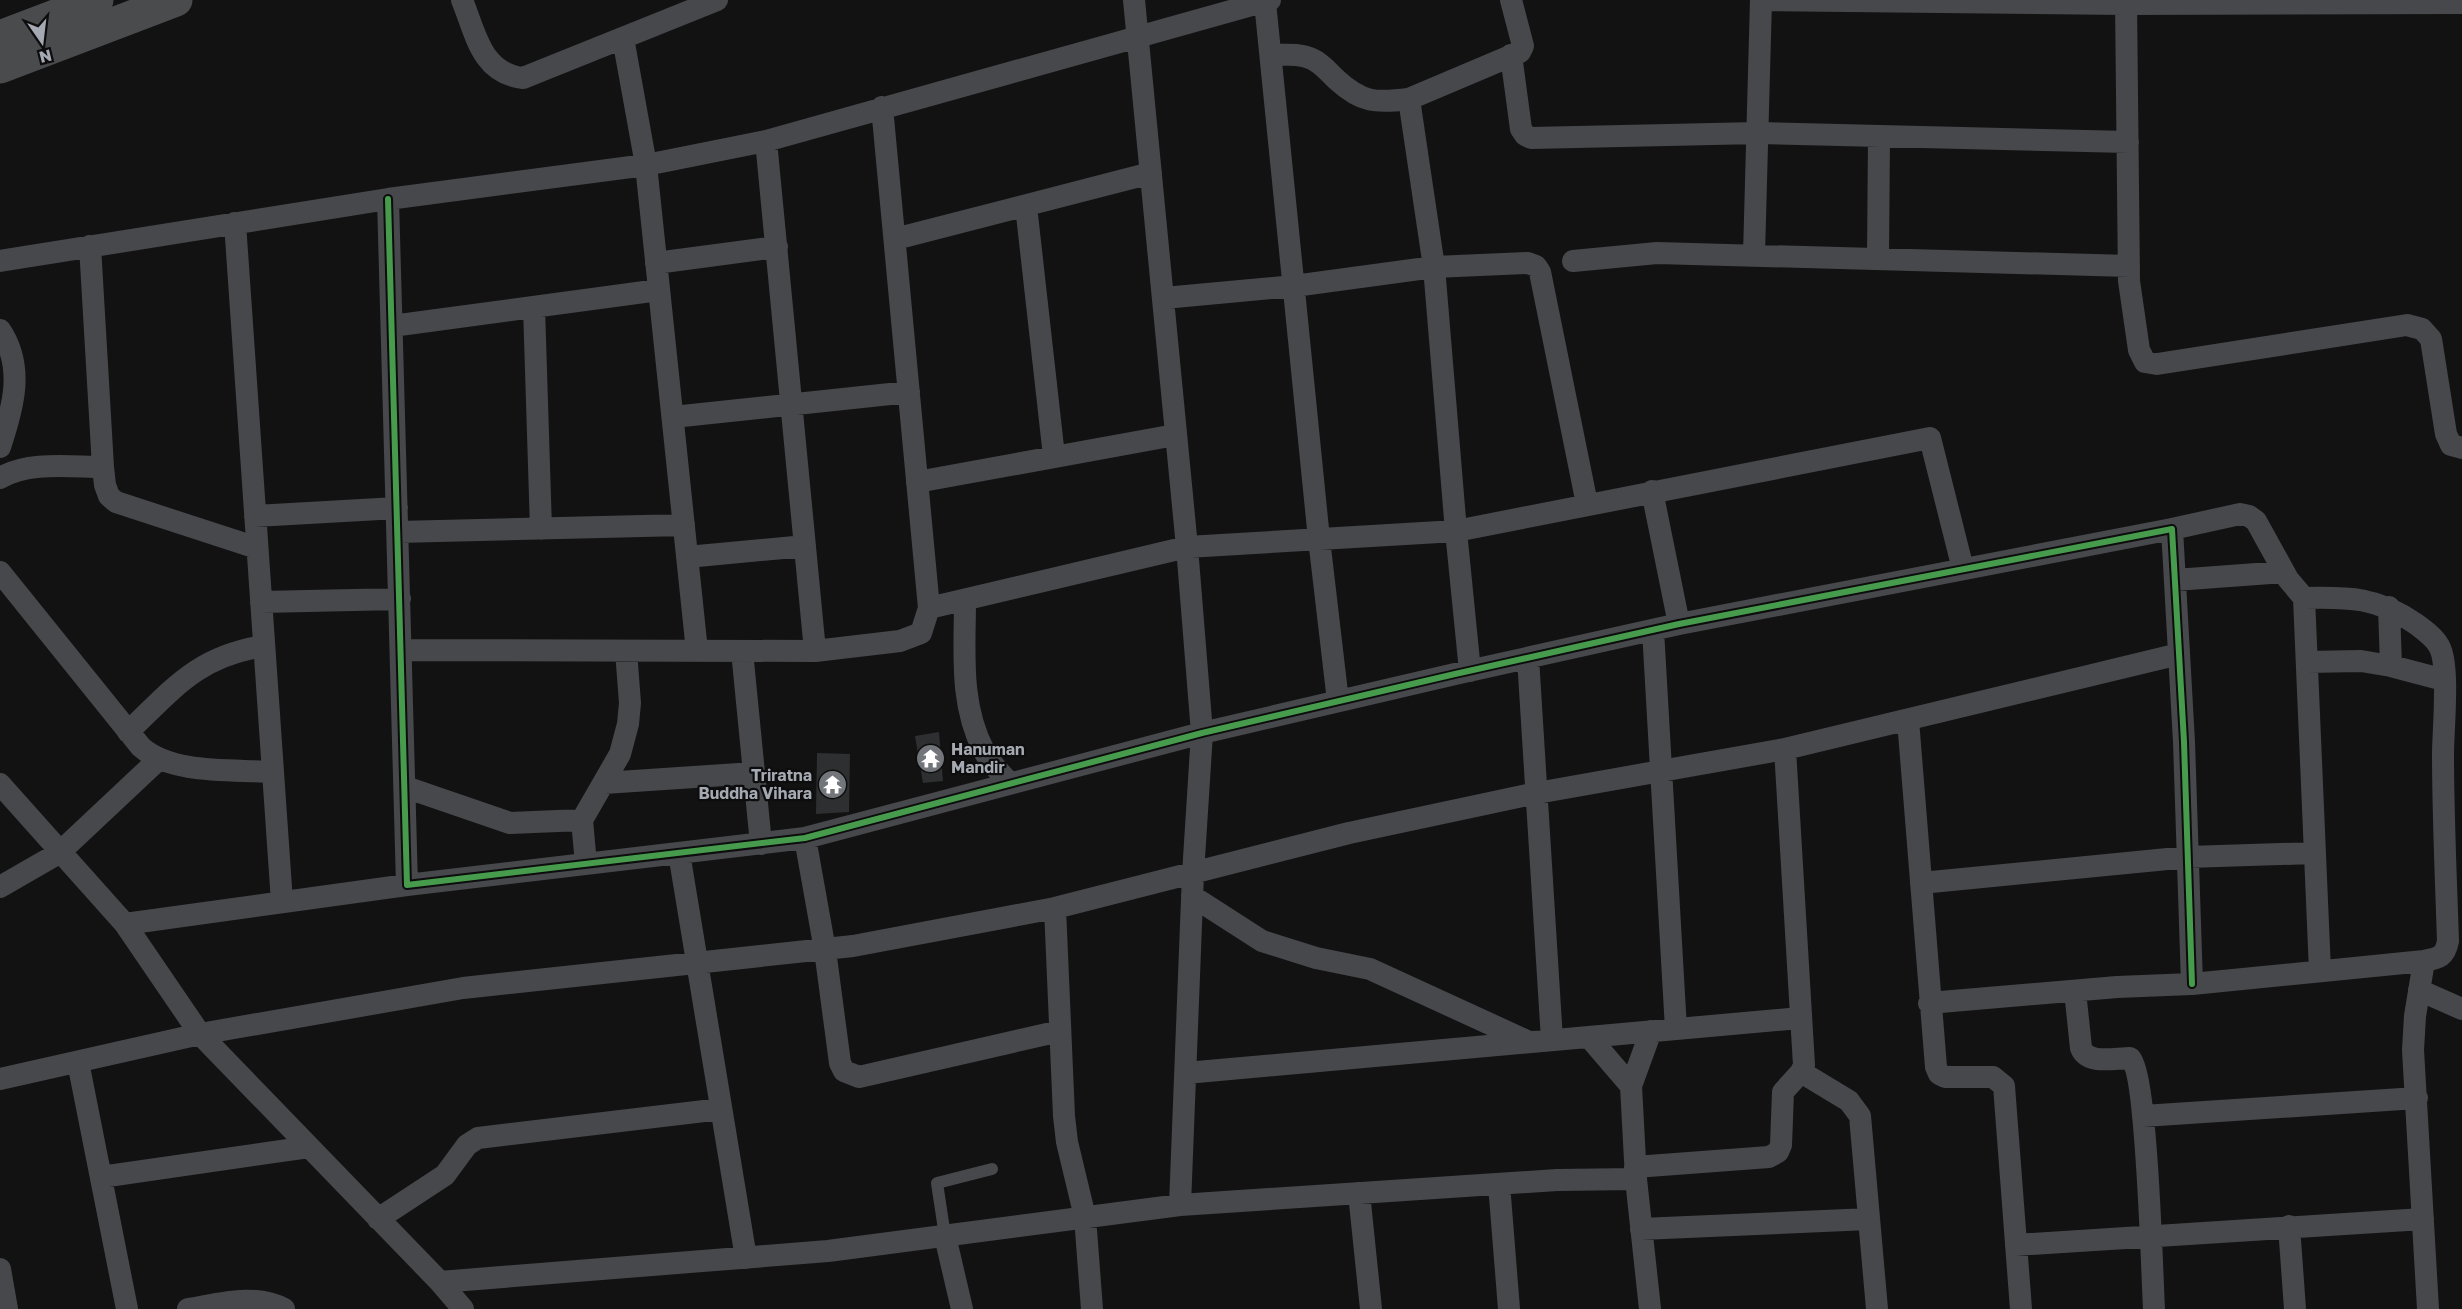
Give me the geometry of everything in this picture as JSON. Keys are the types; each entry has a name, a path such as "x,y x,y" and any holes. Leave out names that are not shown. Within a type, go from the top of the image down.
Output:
{"main road":[{"path":"0,37 97,0"},
{"path":"0,67 176,0"}],"street":[{"path":"462,0 485,56 496,70 507,76 523,78 717,0"},
{"path":"1134,0 1164,298 1202,733 1193,885 1180,1205"},
{"path":"1271,55 1299,55 1311,59 1321,64 1357,96 1370,101 1409,99 1511,55 1524,46 1511,0"},
{"path":"1754,255 1763,0 2451,2"},
{"path":"0,261 388,199 646,165 766,141 1267,1 1319,539 1338,701"},
{"path":"2126,2 2129,266 2139,350 2145,362 2151,363 2407,325 2422,329 2431,339 2446,434 2451,446 2462,448"},
{"path":"623,38 646,165 697,651"},
{"path":"1511,55 1521,129 1531,138 1758,133 2127,142"},
{"path":"1409,99 1434,267 1470,671"},
{"path":"401,650 815,651 913,638 921,633 929,608 882,107"},
{"path":"1878,259 1879,136"},
{"path":"766,141 815,651"},
{"path":"895,239 1151,173"},
{"path":"388,199 407,885"},
{"path":"1026,206 1054,456"},
{"path":"235,223 282,903"},
{"path":"90,246 103,467 109,496 116,502 257,548"},
{"path":"656,263 777,247"},
{"path":"1573,261 1657,253 2129,266"},
{"path":"1164,298 1294,286 1434,267 1528,263 1536,266 1540,272 1587,504"},
{"path":"392,326 659,290"},
{"path":"534,307 542,529"},
{"path":"0,330 6,339 14,364 16,386 0,447"},
{"path":"673,417 909,392"},
{"path":"918,482 1175,435"},
{"path":"929,608 1187,547 1456,531 1930,438 1933,440 1963,569"},
{"path":"0,478 12,471 48,467 103,467"},
{"path":"1652,491 1679,624"},
{"path":"255,516 397,508"},
{"path":"125,924 407,885 805,838 1202,733 1470,671 1679,624 2240,514 2256,521 2284,572 2304,598 2320,971"},
{"path":"398,532 684,525"},
{"path":"2172,529 2192,984"},
{"path":"687,557 805,546"},
{"path":"0,572 128,732 141,747 158,760 173,765 273,772"},
{"path":"2175,580 2284,572"},
{"path":"1929,1003 2192,984 2424,961 2440,958 2446,952 2452,755 2444,662 2440,646 2427,631 2389,607 2369,600 2351,598 2304,598"},
{"path":"261,602 400,599"},
{"path":"965,600 964,686 971,720 985,752 1010,784"},
{"path":"2389,607 2391,666"},
{"path":"1653,630 1663,771 1676,1029"},
{"path":"128,732 183,680 213,659 236,650 264,646"},
{"path":"586,864 582,820 586,808 604,783 620,754 628,724 630,703 626,651"},
{"path":"742,651 761,843"},
{"path":"0,1079 200,1034 463,988 825,950 1193,885 1349,833 1537,793 1785,749 2179,654"},
{"path":"1528,658 1552,1040"},
{"path":"2307,662 2361,662 2391,666 2444,680"},
{"path":"1908,720 1929,1003 1939,1074 1945,1077 1993,1077 2004,1086 2021,1309"},
{"path":"440,1282 828,1251 1180,1205 1499,1184 1636,1173 1769,1158 1778,1152 1781,1145 1783,1092 1801,1072 1803,1065 1785,749"},
{"path":"0,887 59,853 158,760"},
{"path":"604,783 754,773"},
{"path":"0,784 59,853 125,924 200,1034 440,1282 463,1309"},
{"path":"405,788 510,823 582,820"},
{"path":"805,838 825,950 840,1063 851,1076 859,1077 1060,1031"},
{"path":"679,853 746,1258"},
{"path":"1921,884 2188,857 2314,853"},
{"path":"1193,885 1262,941 1306,956 1370,969 1528,1042"},
{"path":"1055,908 1067,1142 1085,1218 1092,1309"},
{"path":"2424,961 2413,1050 2428,1309"},
{"path":"2419,990 2462,1009"},
{"path":"2075,991 2081,1048 2084,1055 2090,1059 2130,1058 2134,1061 2143,1116 2154,1309"},
{"path":"1186,1073 1800,1018"},
{"path":"1650,1309 1636,1173 1631,1086 1651,1031"},
{"path":"1589,1037 1631,1086"},
{"path":"78,1062 127,1309"},
{"path":"1801,1072 1856,1108 1860,1116 1877,1309"},
{"path":"2143,1116 2416,1098"},
{"path":"378,1219 445,1175 467,1145 478,1138 721,1109"},
{"path":"101,1177 309,1147"},
{"path":"1499,1184 1509,1309"},
{"path":"1359,1193 1371,1309"},
{"path":"2016,1245 2149,1234 2423,1218"},
{"path":"1641,1229 1869,1219"},
{"path":"2289,1226 2295,1309"},
{"path":"945,1236 962,1309"},
{"path":"0,1269 7,1309"},
{"path":"198,1308 259,1301 284,1309"}],"lane":[{"path":"945,1236 937,1183 992,1169"}],"building":[{"name":"Hanuman Mandir","path":"939,732 943,781 923,783 915,736"},
{"name":"Triratna Buddha Vihara","path":"817,753 850,754 849,812 816,814"}],"cycle path":[{"path":"388,199 407,885 805,838 1202,733 1455,674 1679,624 2172,529 2184,742 2192,984"}],"place":[{"name":"Hanuman Mandir","path":"930,758"},
{"name":"Triratna Buddha Vihara","path":"833,784"}]}
